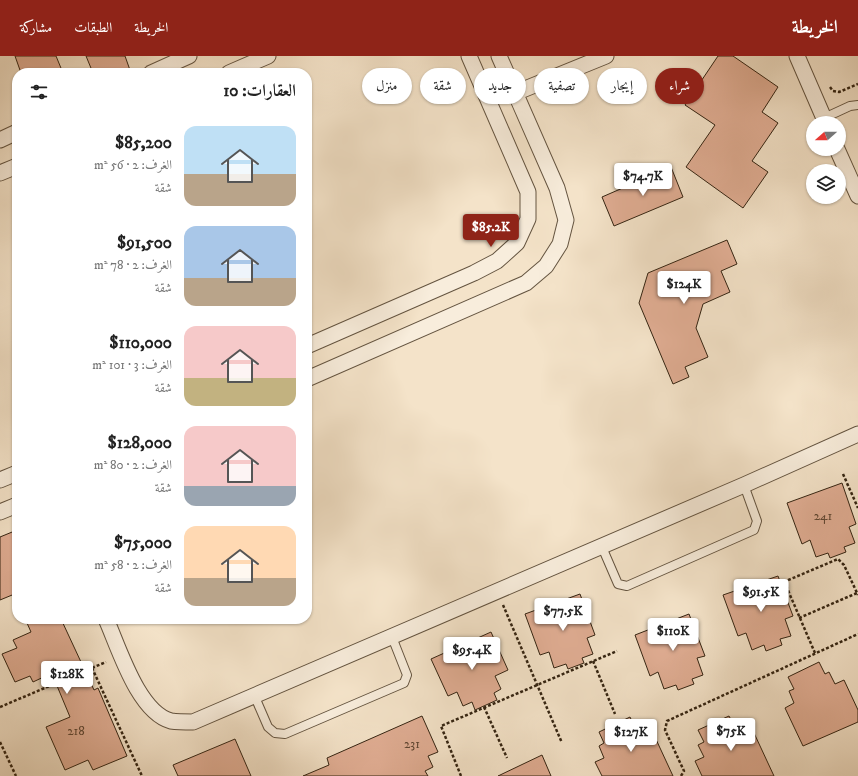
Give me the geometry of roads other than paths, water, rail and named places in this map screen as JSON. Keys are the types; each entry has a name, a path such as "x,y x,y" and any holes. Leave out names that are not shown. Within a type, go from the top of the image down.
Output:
{"street":[{"path":"158,68 169,60 189,56"},
{"path":"240,68 268,56"},
{"path":"312,344 474,273 497,261 516,243 528,219 528,192 468,56"},
{"path":"499,56 504,68"},
{"path":"526,89 606,56"},
{"path":"797,56 823,116"},
{"path":"312,377 526,283 546,266 560,244 566,220 557,188 520,104"},
{"path":"0,140 12,134"},
{"path":"840,156 858,196"},
{"path":"0,173 12,168"},
{"path":"108,624 138,692 151,710 171,721 193,722 392,638 858,434"},
{"path":"0,480 12,474"},
{"path":"0,512 12,507"}],"lane":[{"path":"833,116 850,106 858,105"},
{"path":"602,547 618,584 627,586 754,530 757,521 744,485"},
{"path":"255,697 268,727 275,733 285,734 404,683 407,675 392,638"}]}
